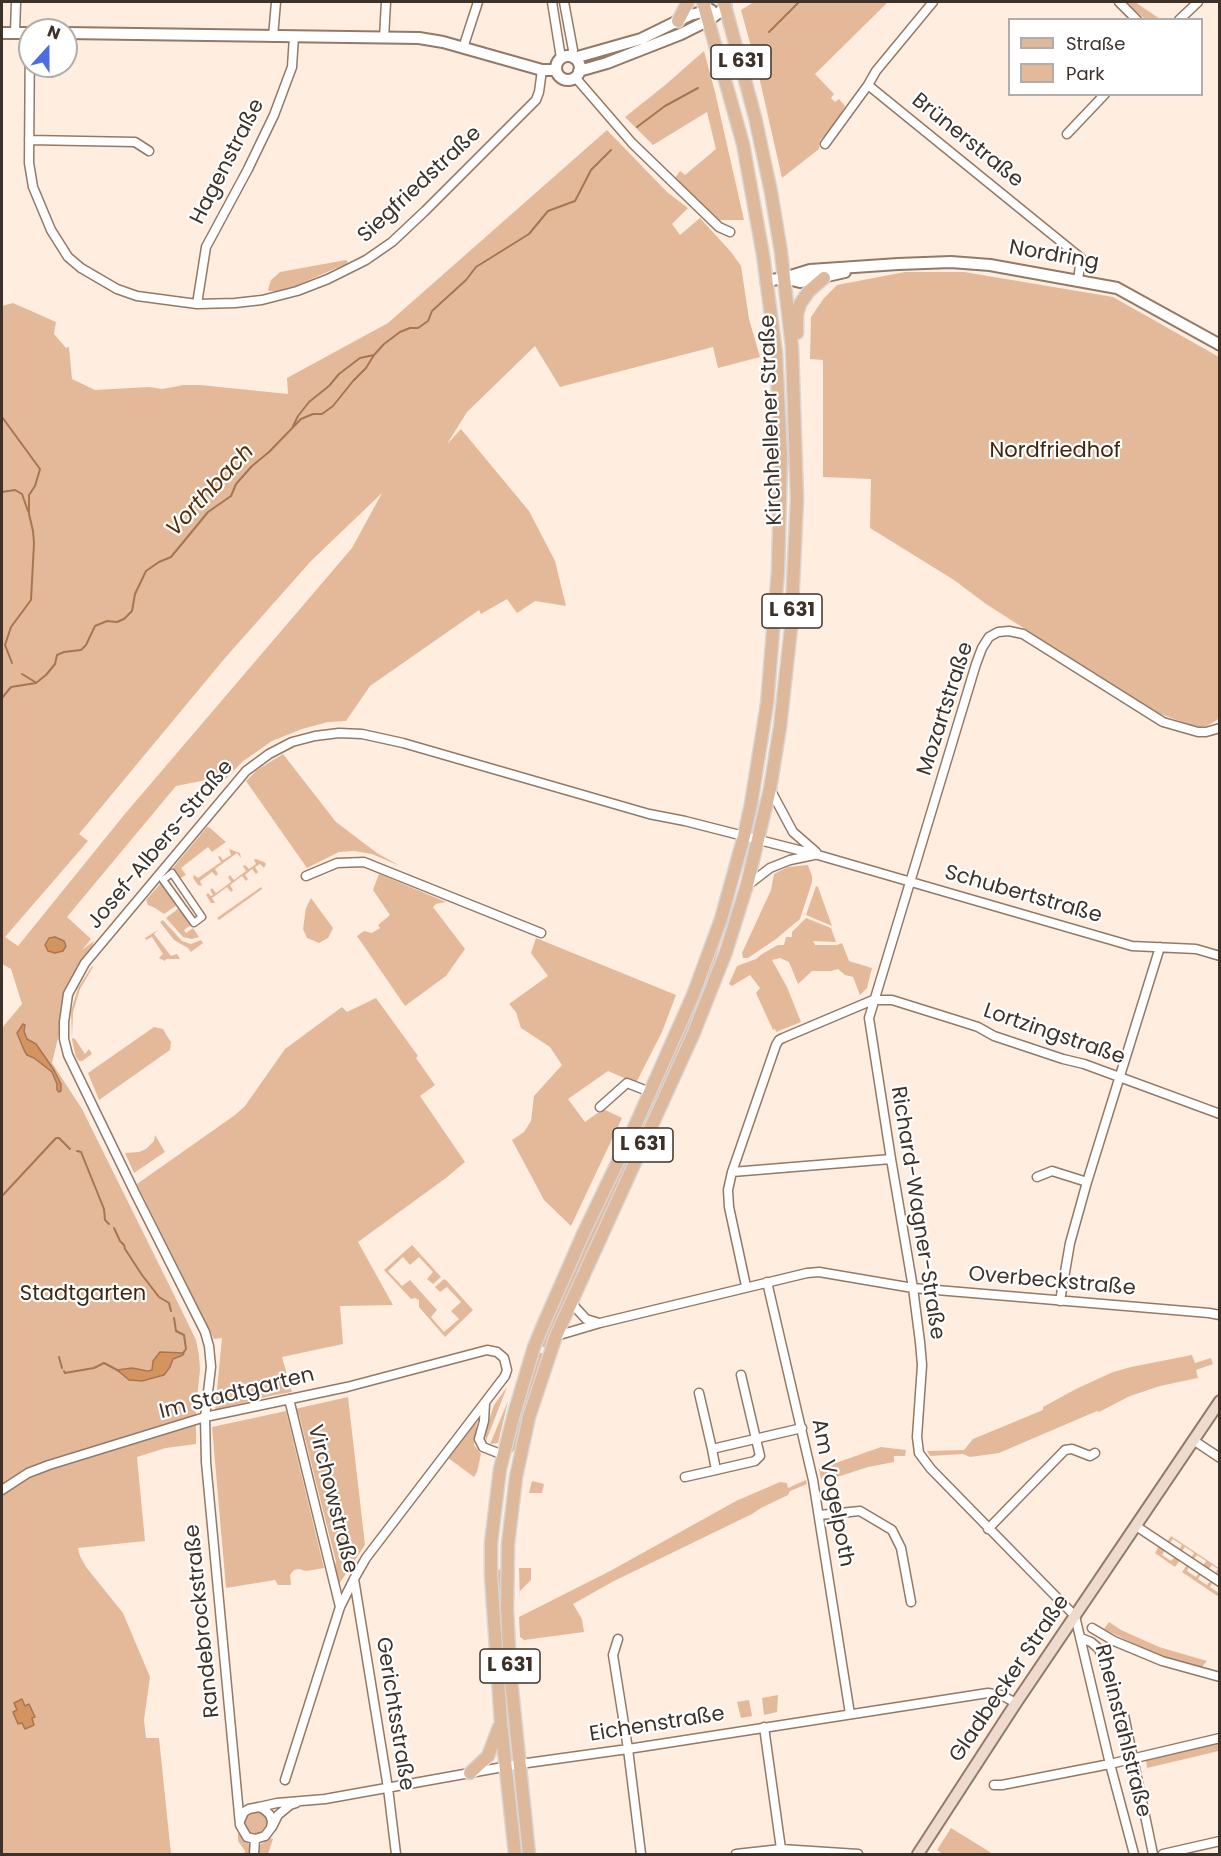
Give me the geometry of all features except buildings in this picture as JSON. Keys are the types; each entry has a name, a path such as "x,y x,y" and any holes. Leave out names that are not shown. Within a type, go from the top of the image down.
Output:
{"main road":[{"path":"678,21 688,2"},
{"name":"Kirchhellener Straße","path":"556,1336 693,1035 721,966 759,841 771,789 780,727 791,628 797,499 792,347 777,222 728,3"},
{"name":"Kirchhellener Straße","path":"503,1455 524,1381 544,1323 693,995 721,919 754,790 767,704 778,571 781,457 776,353 742,138 706,11"},
{"path":"792,347 798,338 797,315 800,304 809,291 824,278"},
{"name":"L 631","path":"529,1854 508,1644 508,1544 516,1477 529,1417 556,1336"},
{"name":"Gladbecker Straße","path":"918,1854 1016,1703 1220,1401"},
{"name":"L 631","path":"503,1455 495,1500 491,1565 494,1640 515,1854"},
{"path":"470,1773 488,1756 501,1723"}],"street":[{"path":"2,33 15,33 16,2"},
{"path":"273,37 276,2"},
{"path":"384,38 386,2"},
{"path":"464,48 478,2"},
{"path":"552,2 569,58 579,64 577,74 632,143 718,227 730,232"},
{"path":"564,2 573,50 569,58"},
{"path":"825,144 868,86 876,71 933,2"},
{"path":"1119,2 1135,18"},
{"path":"1181,18 1198,2"},
{"path":"706,11 681,34 577,74 568,80 560,76 556,70 556,64 569,58 641,39 690,15 728,3"},
{"path":"78,33 431,39 542,70 556,70"},
{"name":"Hagenstraße","path":"197,304 206,247 258,151 274,115 292,67 294,36"},
{"name":"Siegfriedstraße","path":"30,78 29,163 33,187 51,230 68,257 81,268 117,290 137,296 197,304 262,300 297,291 366,260 392,242 425,211 536,99 542,70"},
{"name":"Brünerstraße","path":"868,86 1081,258 1078,280"},
{"path":"1067,134 1103,96"},
{"path":"29,140 135,142 149,152"},
{"name":"Nordring","path":"766,281 810,270 951,262 990,265 1117,288 1218,341"},
{"name":"Nordring","path":"784,278 800,282 867,266"},
{"name":"Mozartstraße","path":"910,882 982,648 989,637 998,632 1015,631 1023,634 1163,722 1198,732 1220,728"},
{"name":"Josef-Albers-Straße","path":"205,1417 211,1367 205,1332 68,1055 64,1039 64,1015 68,994 85,963 246,771 269,754 292,742 339,733 363,734 403,743 649,814 744,836"},
{"name":"Schubertstraße","path":"771,789 793,832 818,855"},
{"path":"744,836 759,841"},
{"name":"Schubertstraße","path":"759,841 818,855 1132,946 1196,949 1220,956"},
{"name":"Schubertstraße","path":"747,885 770,868 790,860 818,855"},
{"path":"306,876 337,863 364,862 541,933"},
{"path":"172,873 202,917 194,923 163,880 172,873"},
{"name":"Richard-Wagner-Straße","path":"910,882 869,1018 913,1288 922,1365 918,1453 988,1529 1075,1616"},
{"path":"1060,1301 1070,1243 1087,1182 1160,947"},
{"path":"746,1286 729,1207 728,1190 732,1172 779,1040 873,1000"},
{"name":"Lortzingstraße","path":"873,1000 892,1000 945,1016 1015,1043 1120,1076 1220,1114"},
{"path":"600,1107 627,1083 650,1092"},
{"path":"732,1172 891,1159"},
{"path":"1037,1177 1052,1171 1087,1182"},
{"name":"Overbeckstraße","path":"556,1336 807,1272 913,1288 1209,1313 1220,1316"},
{"name":"Am Vogelpoth","path":"767,1282 802,1428 819,1515 850,1714"},
{"path":"572,1299 575,1307 586,1319 600,1323"},
{"name":"Im Stadtgarten","path":"2,1490 28,1473 49,1465 205,1417 347,1387 488,1350 497,1352 504,1358 507,1370 485,1403"},
{"path":"685,1477 757,1460 760,1453 741,1375"},
{"path":"699,1393 716,1470"},
{"name":"Virchowstraße","path":"290,1400 340,1607"},
{"path":"485,1403 484,1421 479,1439 483,1447 503,1455"},
{"path":"285,1780 340,1607 354,1579 366,1558 485,1403"},
{"name":"Randebrockstraße","path":"205,1417 207,1472 240,1821"},
{"path":"712,1449 802,1428"},
{"path":"1193,1440 1220,1458"},
{"path":"988,1529 1065,1450 1072,1449 1090,1456 1095,1453"},
{"path":"819,1515 860,1510 891,1530 901,1548 911,1602"},
{"path":"1136,1526 1220,1582"},
{"name":"Gerichtsstraße","path":"354,1579 388,1788 396,1854"},
{"name":"Rheinstahlstraße","path":"1075,1616 1134,1854"},
{"path":"1092,1628 1114,1641 1154,1658 1217,1677 1220,1665"},
{"path":"1081,1638 1091,1642 1099,1649 1118,1715 1124,1715 1153,1854"},
{"path":"618,1639 613,1655 641,1854"},
{"name":"Eichenstraße","path":"256,1807 325,1799 520,1764 988,1693 1001,1695 1016,1703"},
{"path":"764,1727 781,1849"},
{"path":"994,1785 1110,1764 1132,1754 1220,1738"},
{"path":"238,1796 244,1804 256,1807 270,1815 271,1828 265,1836 255,1839 243,1834 240,1821 244,1812 256,1807"},
{"name":"Eichenstraße","path":"271,1828 274,1820 284,1809 302,1801"},
{"path":"254,1854 255,1839"},
{"path":"1163,1854 1220,1841"},
{"path":"736,1854 781,1849 858,1854"}],"green space":[{"path":"754,2 888,2 815,74 834,94 831,98 835,102 839,99 845,106 834,127 820,140 819,149 782,178 758,72 741,10"},
{"path":"1125,2 1135,2 1159,18 1144,18"},
{"path":"704,51 744,220 719,220 675,178 680,171 685,175 716,149 707,112 653,145 625,117"},
{"name":"Stadtgarten","path":"607,130 667,192 688,208 672,224 680,235 700,218 741,266 749,319 760,357 718,368 713,347 560,387 535,346 467,412 447,444 461,429 529,511 555,561 566,606 535,601 517,613 507,599 481,614 479,610 370,686 346,721 328,722 302,729 272,741 242,762 214,791 206,780 176,786 67,917 91,939 82,950 94,941 91,950 76,969 66,990 52,1063 82,1109 196,1340 199,1355 196,1444 166,1448 137,1457 145,1541 78,1548 86,1567 123,1613 150,1677 144,1720 146,1738 159,1738 171,1854 2,1854 2,1028 22,1004 11,969 2,964 2,306 13,303 56,322 54,334 66,348 69,347 72,379 95,390 149,387 162,389 200,385 288,394 287,378 388,323","holes":["382,493 352,548 124,815 18,946 5,937 88,841 79,834 225,658 311,561","25,1025 24,1031 27,1039 36,1044 54,1070 60,1091 52,1072 27,1055 18,1029","160,1352 183,1355 173,1359 164,1375 143,1381 120,1369 153,1370 153,1361"]},
{"path":"346,260 348,262 346,264 295,286 277,291 268,290 271,280 280,272"},
{"name":"Nordfriedhof","path":"905,272 964,272 1113,297 1219,357 1220,717 1217,720 1201,727 1155,712 986,604 954,580 870,528 871,479 823,477 823,360 810,359 811,317 824,298 837,285"},
{"path":"283,754 336,822 377,853 400,866 372,854 354,851 339,852 307,868 246,781 257,770"},
{"path":"207,827 226,842 212,852 208,847 181,868 186,875 179,879 172,869"},
{"path":"229,849 240,853 241,858 237,853 215,869 218,874 216,876 212,872 200,881 202,886 198,885 193,878 194,875 198,878 221,862 218,857 220,856 223,860 231,855"},
{"path":"745,852 729,916 702,1000 546,1348 541,1346 590,1233 690,1017 715,950"},
{"path":"254,860 266,864 264,868 260,864 255,867 258,872 256,874 252,869 245,875 248,879 246,881 242,876 230,885 233,890 231,892 227,887 212,898 215,903 211,903 206,895 208,893 213,895 210,890 212,888 216,893 231,882 228,877 230,875 234,880 246,871 243,866 249,869 256,864"},
{"path":"808,865 812,882 800,919 776,939 748,958 743,958 742,953 771,890 774,874 788,867"},
{"path":"379,874 446,902 433,907 465,949 446,976 405,1006 357,936 364,931 372,933 380,928 378,925 390,915 373,890"},
{"path":"161,883 177,905 164,914 148,905 146,900"},
{"path":"816,886 818,887 832,926 806,915"},
{"path":"261,887 262,889 219,920 217,918"},
{"path":"311,898 333,928 328,938 319,943 307,938 303,929 306,908"},
{"path":"179,908 191,925 184,930 186,933 193,928 199,937 192,939 183,937 166,918"},
{"path":"806,918 831,928 836,942 813,941 815,945 842,943 849,961 872,968 867,988 860,995 853,977 845,975 838,969 812,971 798,984 789,962 780,958 772,960 787,987 801,1022 776,1032 756,993 760,988 750,975 732,986 729,984 737,966 756,959 778,945 784,945 786,937 792,937 792,932"},
{"path":"163,920 182,941 191,944 201,940 203,943 191,952 174,940 160,922"},
{"path":"158,930 154,934 171,956 177,954 180,959 166,959 165,961 159,958 163,954 152,937 146,940 145,938"},
{"path":"536,938 676,995 662,1032 636,1083 608,1071 568,1099 585,1122 603,1109 622,1118 571,1226 544,1200 512,1140 524,1132 531,1121 534,1096 562,1065 550,1047 521,1028 516,1012 509,1004 548,976 531,953"},
{"path":"92,966 80,989 73,1012 72,1038 85,1054 89,1049 92,1054 79,1061 72,1040 71,1011 78,988"},
{"path":"376,998 418,1056 416,1058 435,1085 420,1096 465,1162 358,1242 393,1305 340,1306 343,1344 282,1357 292,1392 215,1410 222,1338 214,1339 137,1184 245,1106 285,1049 342,1007 347,1012"},
{"path":"154,1027 163,1029 171,1042 170,1050 99,1100 88,1073"},
{"path":"155,1135 165,1152 134,1173 125,1153 146,1149 154,1141"},
{"path":"412,1245 441,1277 433,1284 427,1279 433,1272 419,1257 410,1265 403,1257 388,1271 402,1286 410,1280 437,1310 431,1317 444,1332 459,1319 451,1311 461,1302 447,1287 440,1292 435,1287 444,1279 473,1310 445,1337 419,1307 419,1300 411,1299 384,1270"},
{"path":"538,1352 544,1354 517,1447 509,1456 511,1440"},
{"path":"1192,1355 1195,1363 1211,1358 1213,1364 1196,1370 1198,1378 1160,1386 1130,1396 1099,1412 999,1453 970,1457 963,1454 930,1456 927,1451 964,1450 973,1439 1043,1410 1043,1407 1076,1389 1113,1372"},
{"path":"507,1387 486,1441 485,1432 494,1405"},
{"path":"348,1397 365,1545 339,1584 334,1566 336,1562 299,1415 295,1409"},
{"path":"508,1401 498,1443 490,1444"},
{"path":"286,1411 324,1568 294,1570 290,1575 291,1585 278,1585 275,1580 226,1588 212,1427"},
{"path":"477,1421 474,1445 481,1454 474,1477 448,1458"},
{"path":"881,1447 906,1450 905,1456 894,1456 894,1462 868,1467 828,1480 827,1477 821,1479 819,1469"},
{"path":"806,1480 807,1484 790,1491 788,1495 614,1581 573,1604 582,1619 584,1632 524,1640 520,1637 519,1617 612,1570 736,1501 780,1482 787,1483 788,1488"},
{"path":"532,1481 544,1484 542,1493 529,1493"},
{"path":"1171,1536 1219,1568 1217,1576 1215,1574 1218,1569 1212,1565 1208,1570 1203,1566 1206,1561 1197,1555 1193,1560 1191,1558 1194,1553 1185,1547 1181,1552 1179,1550 1182,1545 1173,1539 1169,1544 1167,1542"},
{"path":"1159,1546 1165,1550 1162,1555 1171,1561 1175,1557 1180,1560 1175,1567 1155,1553"},
{"path":"1187,1565 1189,1566 1187,1571 1196,1577 1199,1573 1201,1574 1198,1579 1207,1585 1211,1580 1213,1582 1210,1587 1219,1593 1219,1597 1182,1572"},
{"path":"502,1568 514,1749 511,1749 498,1625 495,1572"},
{"path":"519,1568 531,1568 531,1580 520,1591 520,1600"},
{"path":"1109,1622 1159,1647 1207,1661 1201,1668 1155,1654 1104,1629"},
{"path":"778,1695 777,1712 764,1715 762,1698"},
{"path":"749,1700 752,1716 741,1718 737,1702"},
{"path":"1219,1743 1219,1751 1147,1768 1146,1760"},
{"path":"256,1811 264,1815 268,1823 264,1831 256,1835 248,1831 244,1823 248,1815"},
{"path":"951,1828 991,1854 943,1854 937,1850"},
{"path":"238,1831 249,1844 251,1854 244,1854 245,1851 238,1841"},
{"path":"270,1838 273,1839 268,1854 258,1854 260,1845"}],"shaded area":[{"path":"55,937 64,941 66,946 63,951 55,953 48,951 45,945 49,938"},
{"path":"23,1024 27,1039 36,1044 54,1070 61,1084 61,1091 57,1090 52,1072 27,1055 24,1050 17,1033"},
{"path":"160,1352 184,1353 173,1359 164,1375 142,1381 129,1380 117,1370 132,1368 152,1370 153,1361"},
{"path":"22,1699 25,1706 29,1704 35,1717 32,1718 34,1725 25,1729 22,1723 18,1724 13,1712 17,1710 14,1703"}],"waterway":[{"name":"Vorthbach","path":"769,32 799,2"},
{"name":"Vorthbach","path":"637,127 665,106 698,88"},
{"name":"Vorthbach","path":"2,698 11,687 36,683 55,664 57,655 81,650 95,626 107,621 117,622 124,619 132,611 135,594 146,571 171,557 208,512 231,496 236,484 252,466 301,419 313,414 322,414 333,406 384,344 400,332 418,328 428,321 432,311 466,280 476,267 529,234 548,211 575,201 591,170 611,150"},
{"name":"Vorthbach","path":"293,426 309,402 329,386 339,374 360,358 374,355"},
{"path":"2,417 40,469 35,486 29,495 29,514 34,543 31,600 11,627 5,645 12,663"},
{"path":"2,492 15,490 22,494 28,511"},
{"path":"22,674 35,682"},
{"path":"2,1196 56,1138 59,1138 70,1149"},
{"path":"77,1151 81,1152 104,1209 105,1220 109,1224"},
{"path":"114,1228 142,1275 159,1297 169,1303 171,1311"},
{"path":"174,1318 176,1331 184,1335 186,1349 183,1353"},
{"path":"59,1357 62,1368"},
{"path":"64,1371 65,1373 94,1368 104,1363 119,1371"}]}
